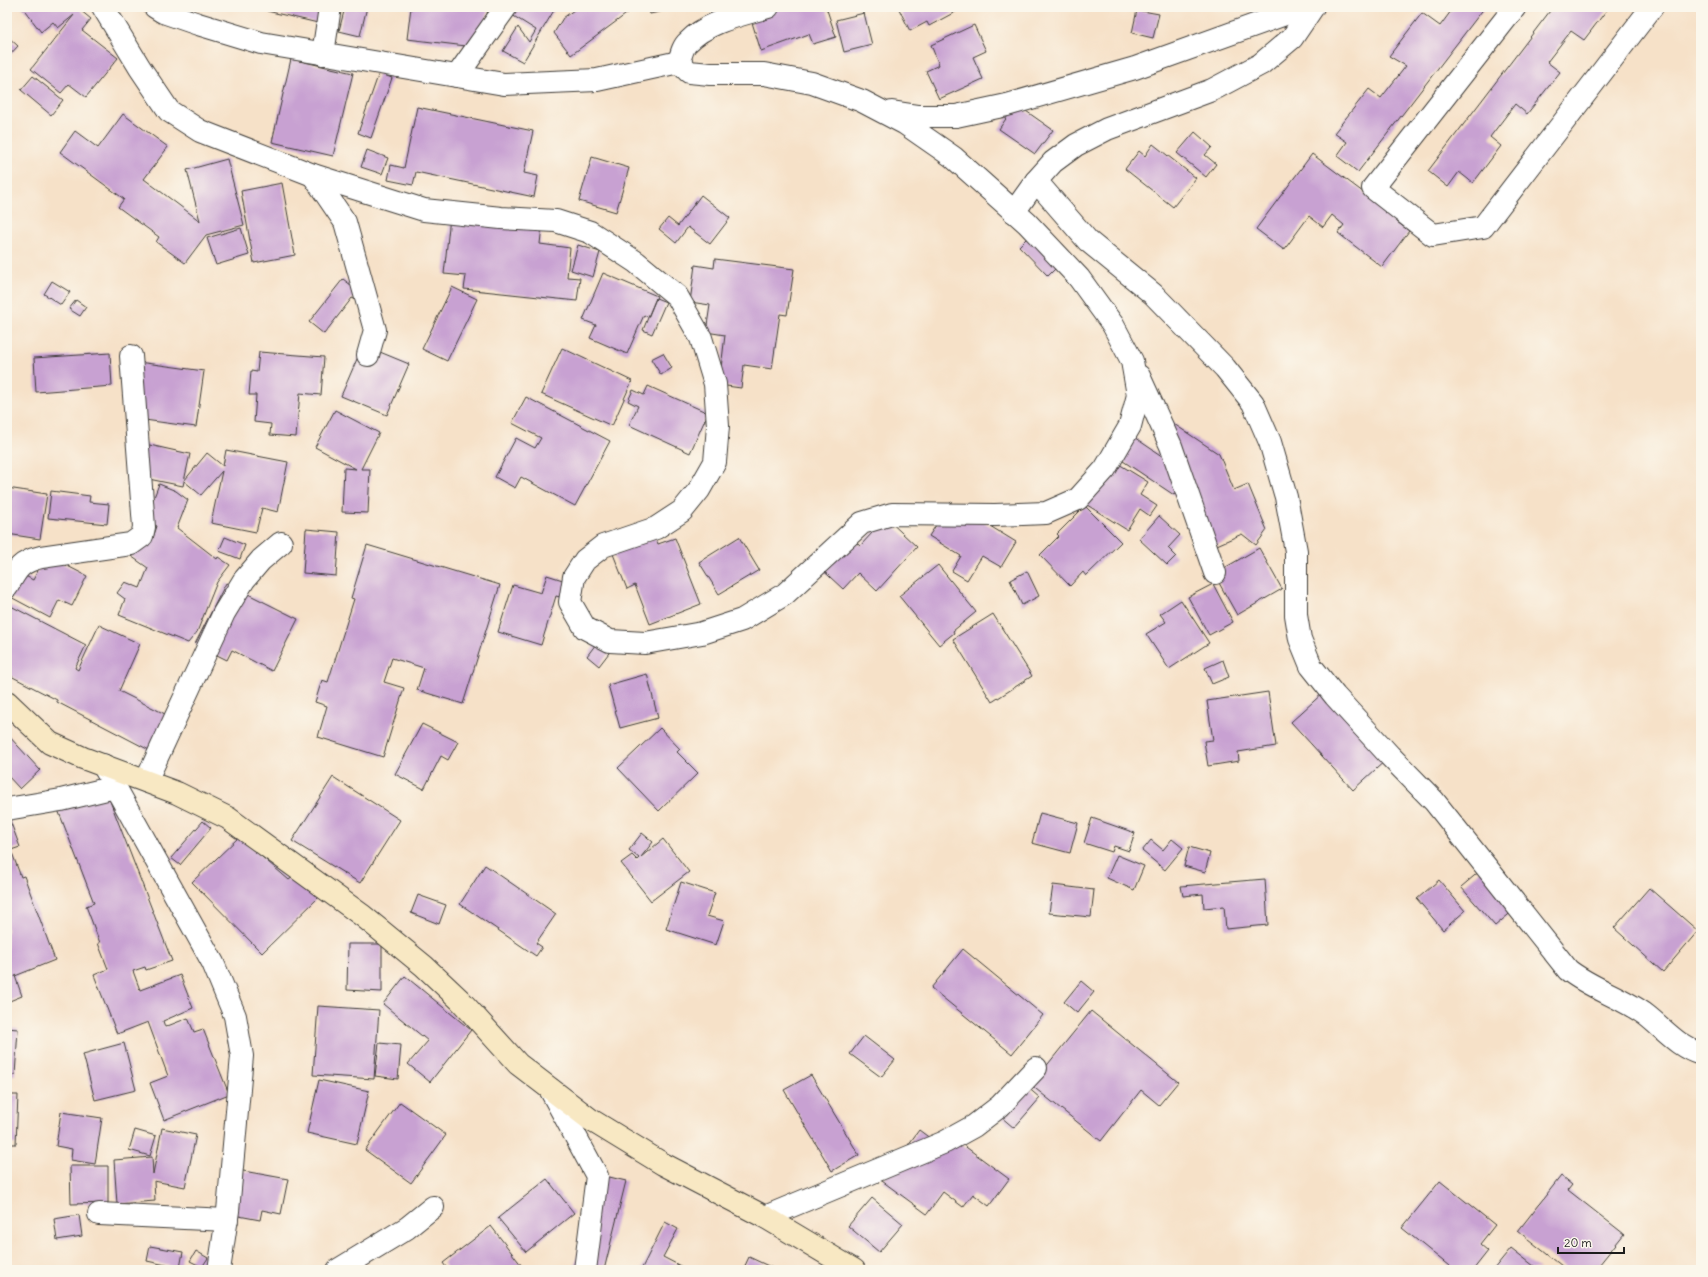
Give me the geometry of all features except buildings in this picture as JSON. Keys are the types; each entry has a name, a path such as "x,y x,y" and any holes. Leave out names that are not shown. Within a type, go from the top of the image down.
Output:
{"street":[{"path":"103,7 140,68 169,111 200,131 313,175 424,210 501,218 556,221 590,232 636,262 677,296 701,338 715,384 718,426 714,462 699,490 682,511 656,528 603,546 585,560 574,577 570,602 585,628 610,641 645,643 702,633 742,620 785,594 862,523 892,514 995,515 1046,513 1078,499 1105,469 1130,426 1138,395 1132,361"},
{"path":"155,7 163,12 260,43 504,84 597,80 679,62"},
{"path":"323,54 330,7"},
{"path":"457,76 506,7"},
{"path":"679,62 686,43 701,31 724,20 768,7"},
{"path":"879,110 918,116 956,116 1007,105 1135,68 1305,7"},
{"path":"1014,212 1036,181 1053,162 1076,145 1107,129 1212,90 1261,64 1292,38 1313,7"},
{"path":"1515,7 1373,188 1433,235 1483,227 1652,7"},
{"path":"679,62 690,72 710,74 764,74 812,83 862,101 904,123 952,157 1027,223 1078,278 1113,325 1132,361 1171,446 1215,573"},
{"path":"313,175 345,222 375,330 368,355"},
{"path":"1036,181 1088,241 1153,294 1225,368 1253,402 1270,442 1286,497 1296,551 1296,615 1300,639 1311,666 1334,696 1434,801 1568,970 1581,980 1646,1015 1678,1043 1701,1054"},
{"path":"7,588 17,570 27,560 131,544 142,536 144,527 131,356"},
{"path":"146,781 224,613 244,580 261,560 281,543"},
{"path":"7,702 50,743 177,793 228,818 363,916 424,966 460,1000 518,1064 591,1120 663,1164 765,1217 829,1263 854,1270"},
{"path":"103,765 213,963 235,1016 242,1056 227,1220 219,1270"},
{"path":"7,809 61,800 115,787"},
{"path":"765,1217 945,1142 974,1126 1000,1106 1036,1068"},
{"path":"550,1089 597,1176 585,1270"},
{"path":"338,1270 407,1228 433,1207"},
{"path":"99,1214 227,1220"}]}
